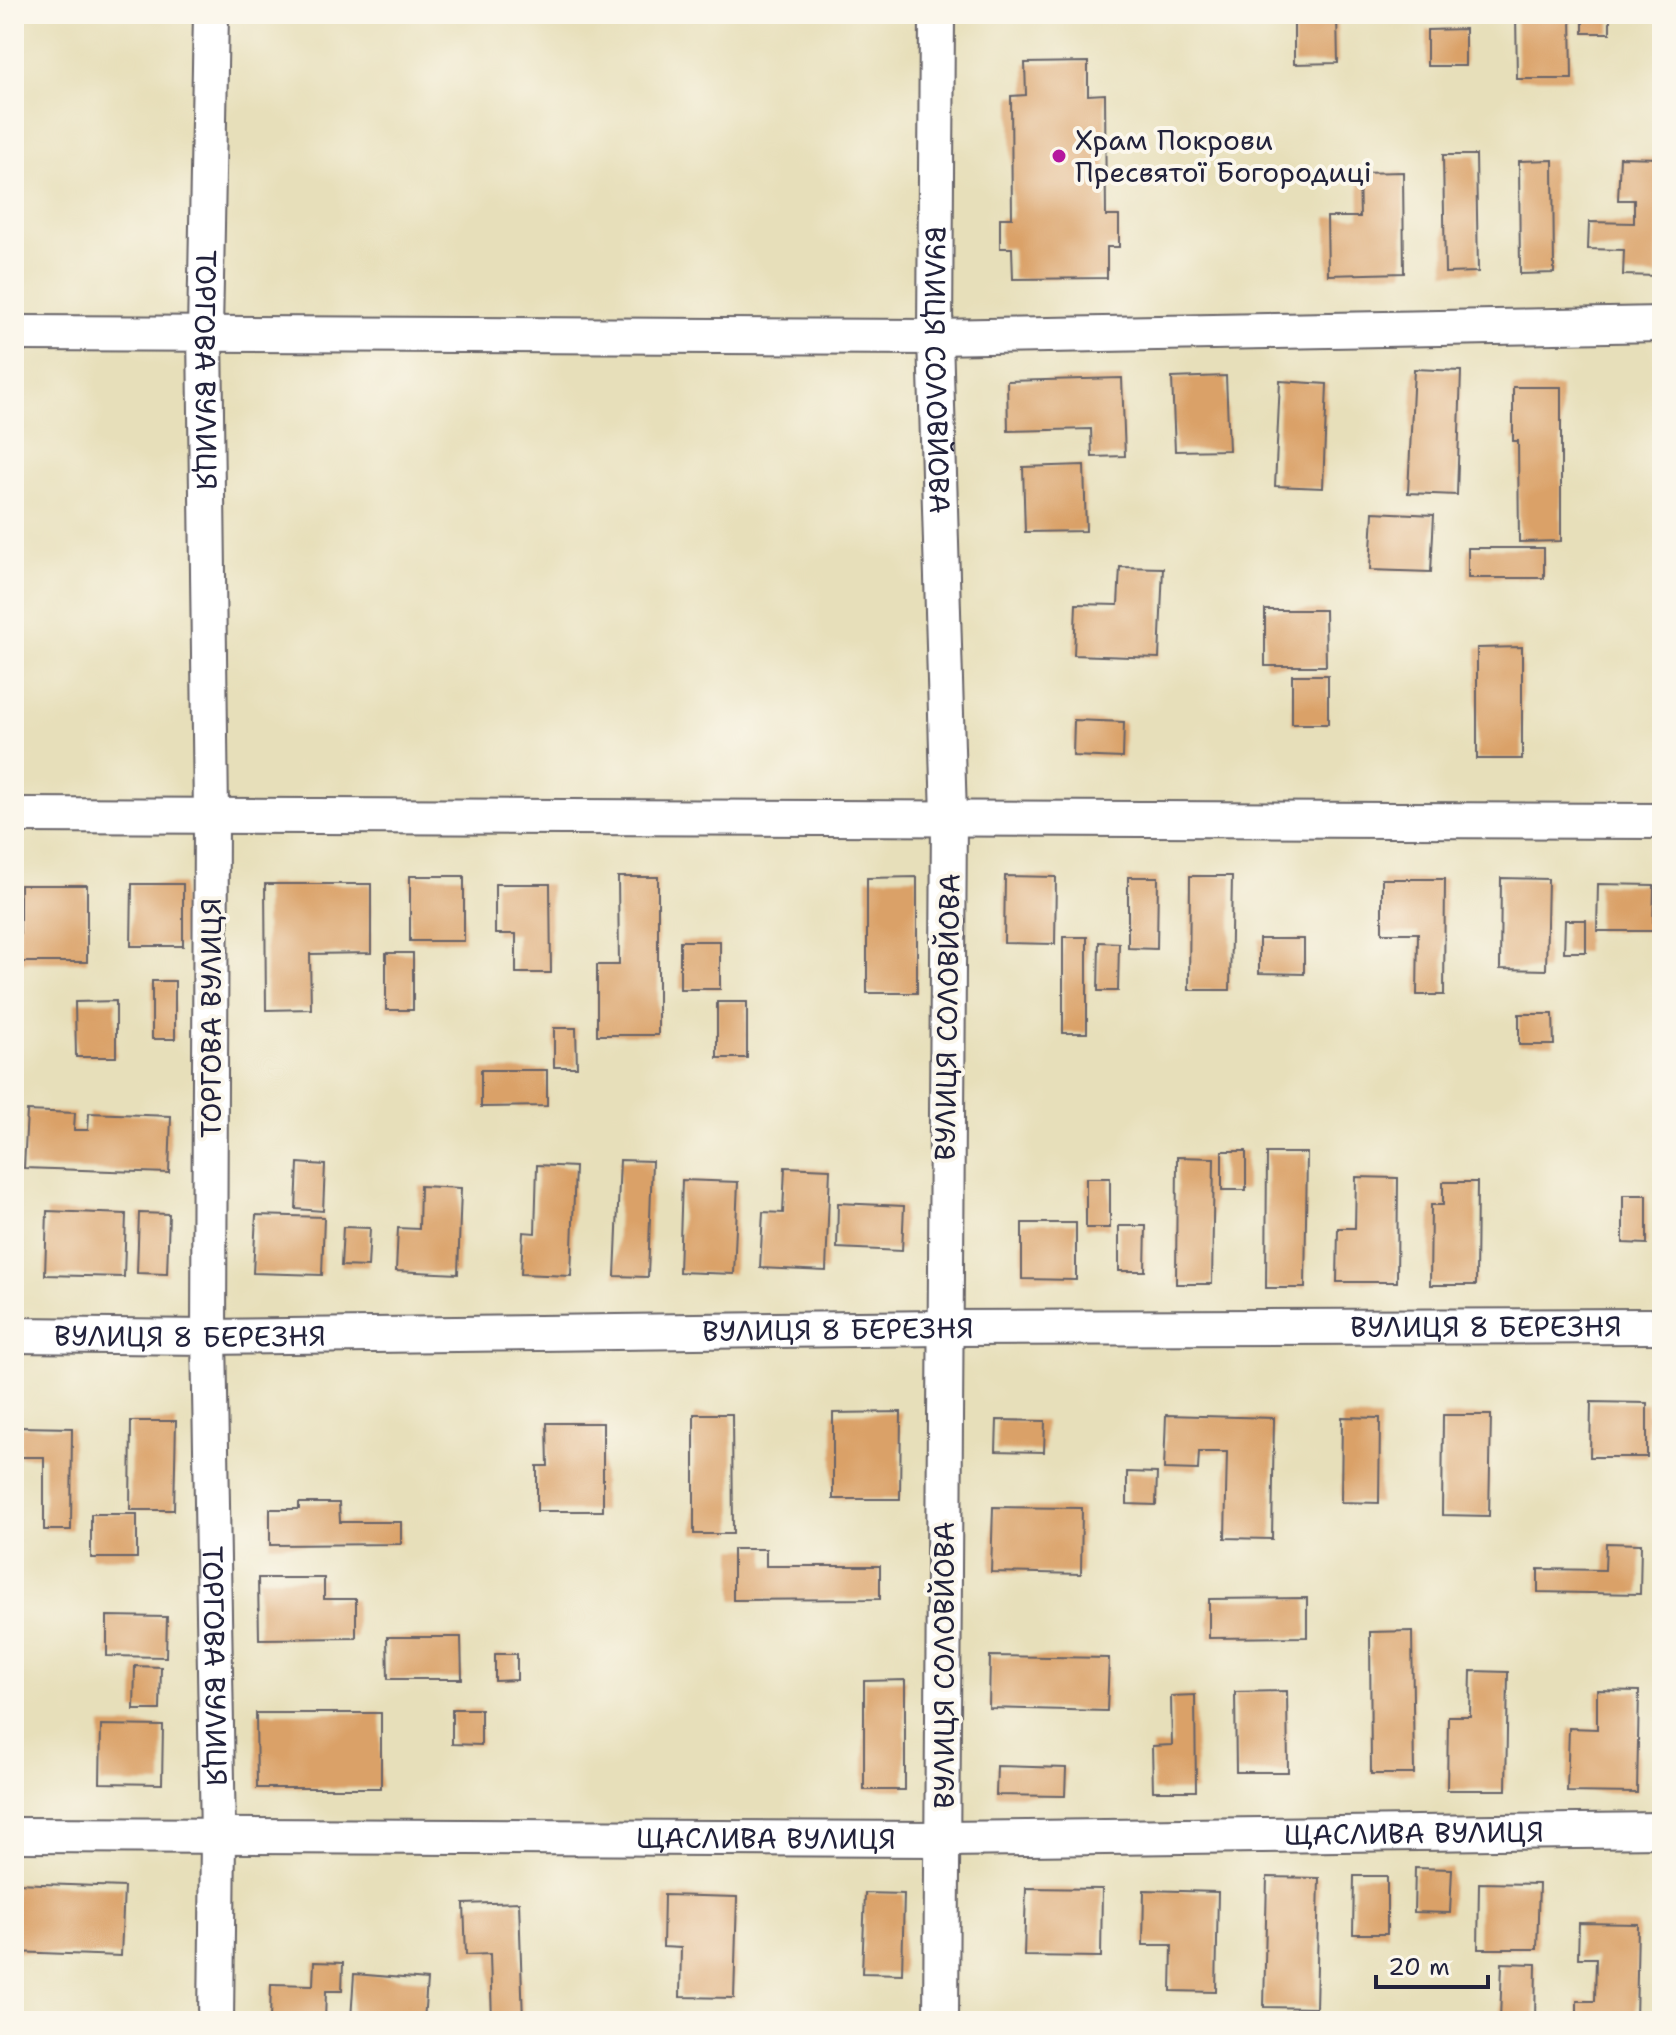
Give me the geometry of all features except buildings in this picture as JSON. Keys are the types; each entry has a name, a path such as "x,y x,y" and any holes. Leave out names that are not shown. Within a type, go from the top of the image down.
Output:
{"street":[{"name":"ТОРГОВА ВУЛИЦЯ","path":"211,14 205,332 211,815 209,1337 218,1837 216,2021"},
{"name":"ВУЛИЦЯ СОЛОВЙОВА","path":"937,14 935,337 949,817 943,1328 944,1839 941,2021"},
{"path":"14,333 935,337 1662,324"},
{"path":"14,815 1662,821"},
{"name":"ВУЛИЦЯ 8 БЕРЕЗНЯ","path":"14,1335 209,1337 943,1328 1662,1326"},
{"name":"ЩАСЛИВА ВУЛИЦЯ","path":"14,1835 944,1839 1662,1830"}],"place":[{"name":"Храм Покрови Пресвятої Богородиці","path":"1059,156"}]}
